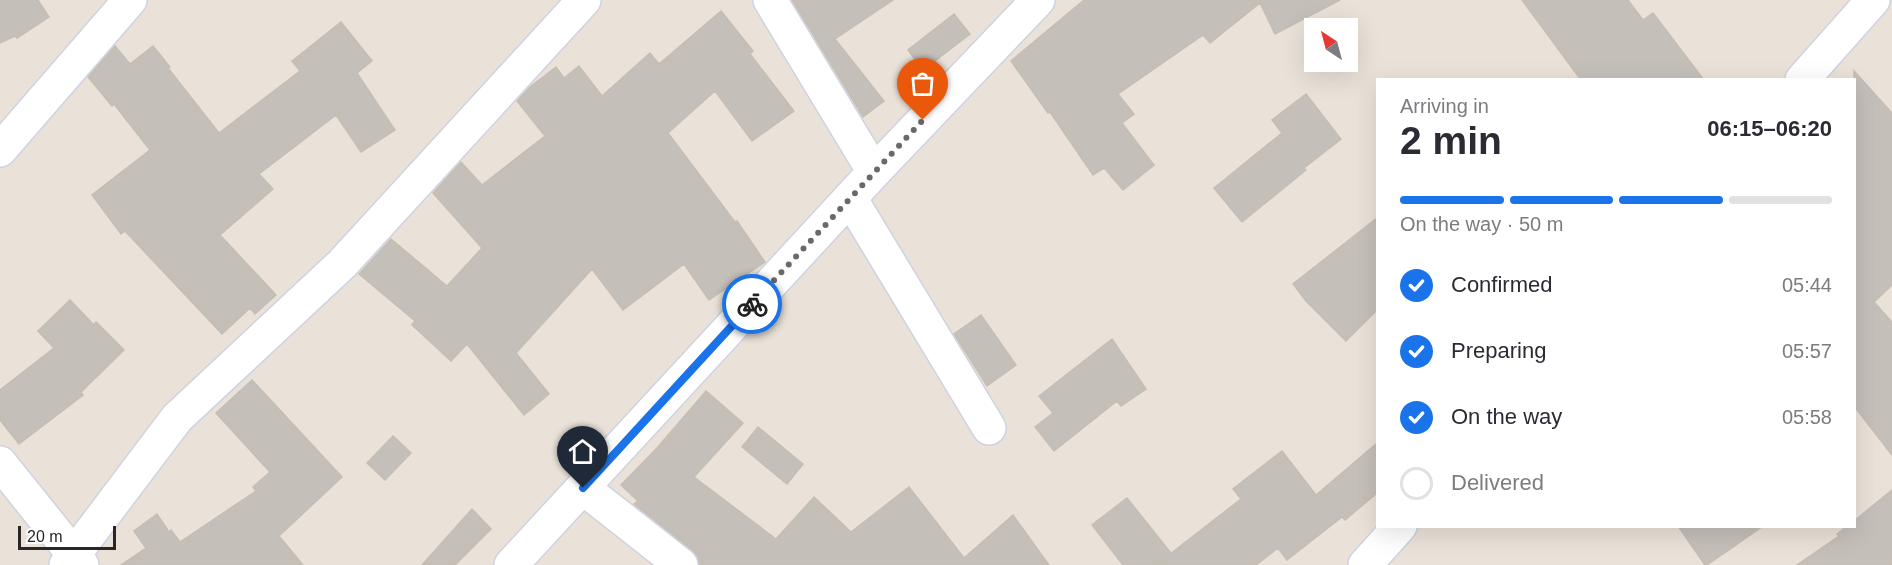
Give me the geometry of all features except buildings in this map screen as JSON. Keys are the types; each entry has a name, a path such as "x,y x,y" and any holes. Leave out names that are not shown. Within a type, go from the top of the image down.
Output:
{"street":[{"path":"0,150 130,0"},
{"path":"0,463 74,561 177,418 342,264 584,0"},
{"path":"770,0 874,172"},
{"path":"511,565 874,172 1038,0"},
{"path":"1804,78 1873,0"},
{"path":"850,198 989,428"},
{"path":"583,488 681,565"},
{"path":"1365,565 1398,528"}],"way so far":[{"path":"752,304 923,120"}],"route":[{"path":"583,488 752,304"}]}
